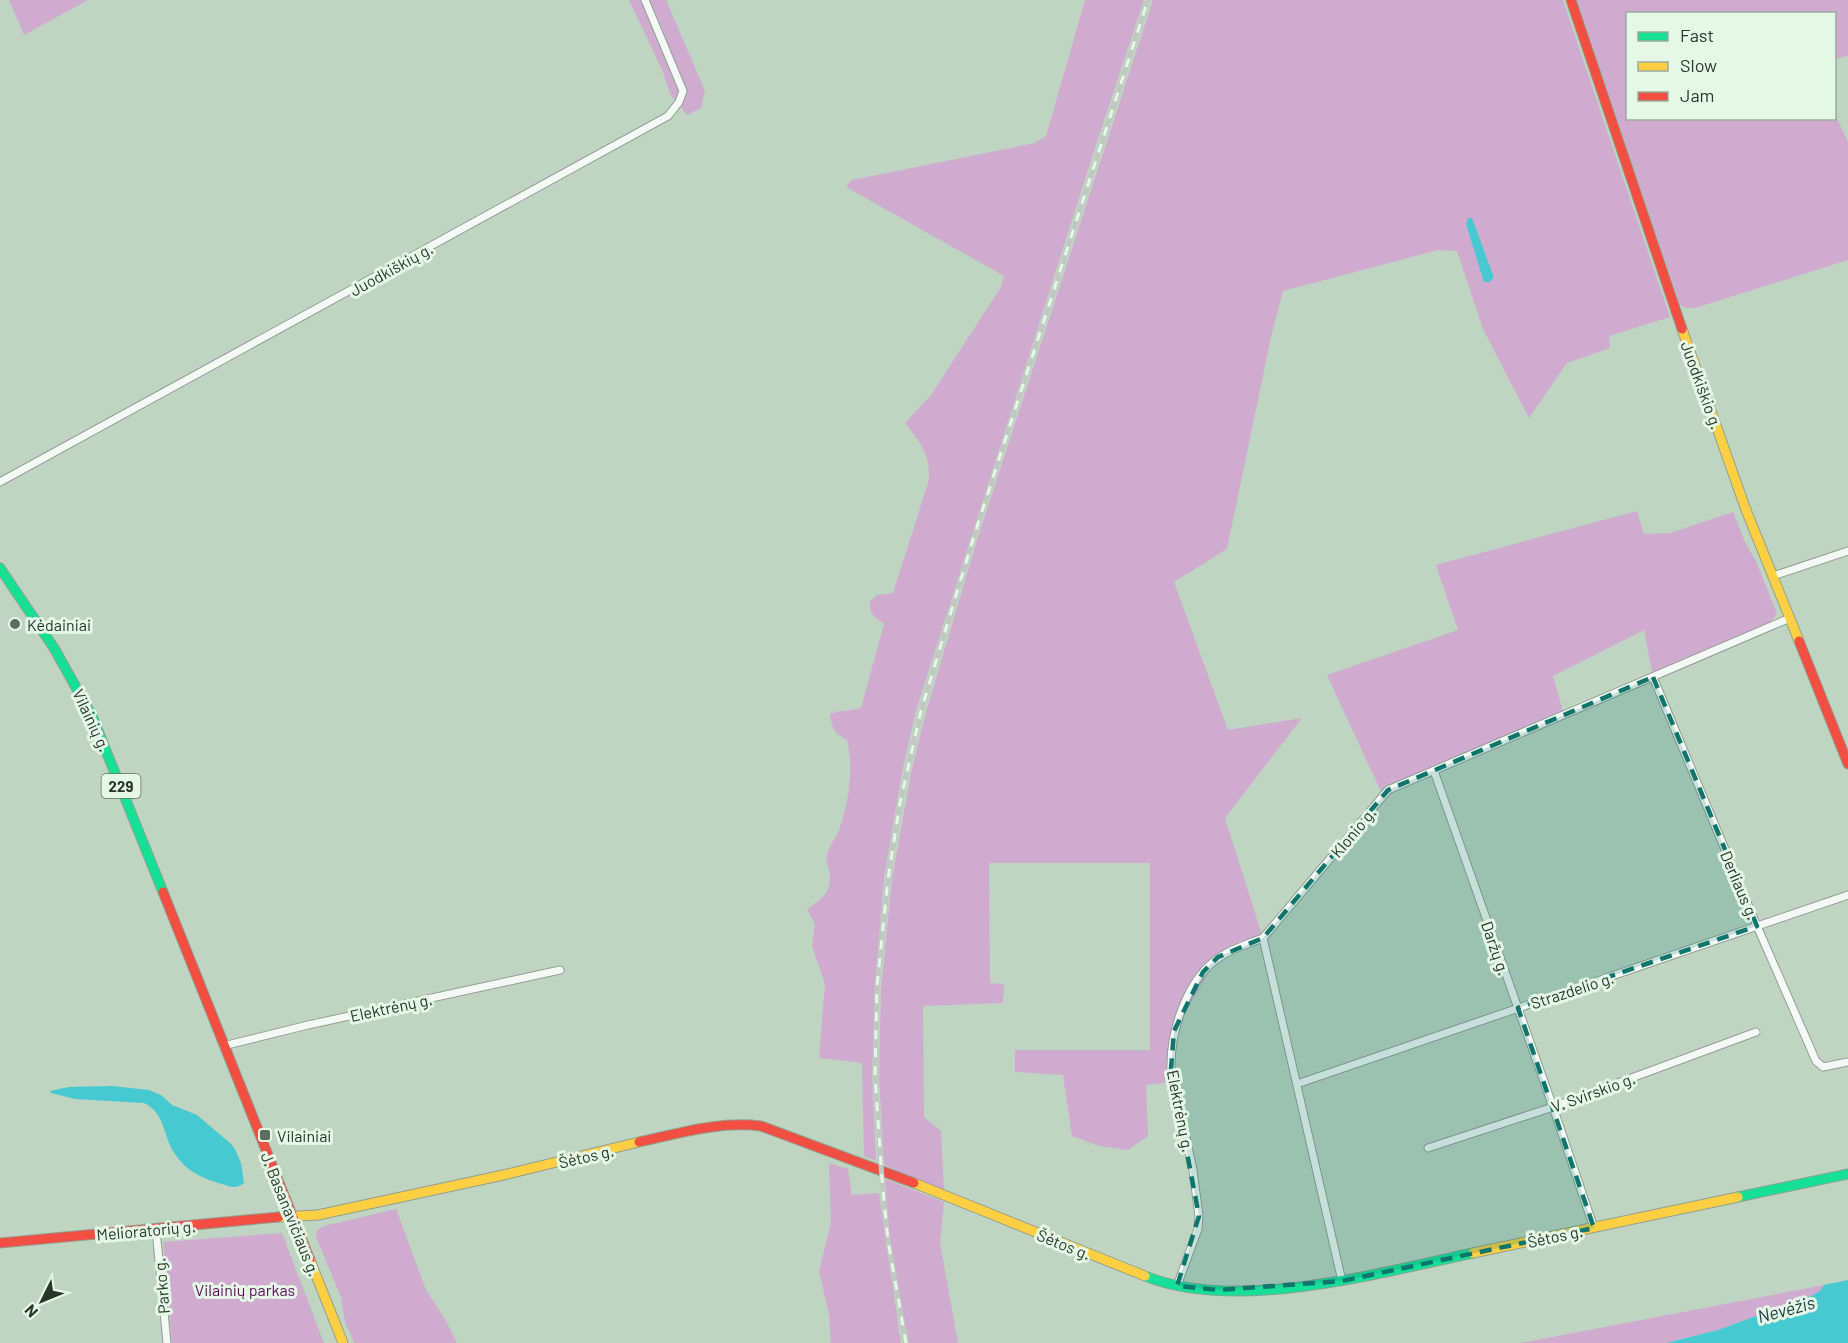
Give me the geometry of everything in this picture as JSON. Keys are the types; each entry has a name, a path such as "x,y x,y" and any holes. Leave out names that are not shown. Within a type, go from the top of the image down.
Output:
{"main road":[{"name":"Juodkiškio g.","path":"1571,0 1675,309 1746,510 1848,764"},
{"name":"Vilainių g.","path":"0,568 54,648 87,706 212,1018"},
{"name":"J. Basanavičiaus g.","path":"212,1018 343,1343"},
{"name":"Šėtos g.","path":"292,1217 318,1215 508,1174 709,1126 746,1124 761,1126 881,1170 1146,1276 1198,1290 1229,1290 1342,1281 1848,1174"},
{"name":"Melioratorių g.","path":"0,1243 292,1217"}],"street":[{"name":"Juodkiškių g.","path":"0,482 668,116 680,102 683,91 645,0"},
{"path":"1773,576 1848,551"},
{"name":"Klonio g.","path":"1263,939 1388,790 1790,618"},
{"name":"Derliaus g.","path":"1653,676 1816,1061 1823,1067 1848,1062"},
{"name":"Daržų g.","path":"1434,771 1594,1228"},
{"name":"Strazdelio g.","path":"1297,1084 1848,895"},
{"path":"1263,939 1342,1281"},
{"name":"Elektrėnų g.","path":"1177,1286 1198,1229 1199,1216 1193,1170 1171,1069 1174,1031 1182,1009 1203,972 1218,957 1263,939"},
{"name":"Elektrėnų g.","path":"223,1046 320,1022 560,970"},
{"name":"V. Svirskio g.","path":"1428,1148 1553,1107 1756,1032"},
{"name":"Parko g.","path":"156,1230 166,1343"}],"highlighted area":[{"path":"1653,677 1757,926 1518,1008 1594,1228 1342,1281 1219,1290 1177,1286 1199,1216 1171,1069 1174,1031 1203,972 1218,957 1263,938 1388,790"}],"green space":[{"path":"9,0 88,0 24,35"},
{"path":"629,0 666,0 705,91 701,108 687,115 670,94 663,72"},
{"path":"1085,0 1144,0 916,711 902,772 884,879 875,985 872,1076 876,1161 864,1156 862,1063 819,1058 825,984 812,946 815,924 807,909 819,901 829,888 827,855 843,819 850,774 847,740 834,730 830,714 861,708 884,624 873,615 870,601 878,595 893,593 929,480 926,456 920,443 905,423 931,395 1001,287 1004,276 846,187 852,180 1035,143 1046,136"},
{"path":"1153,0 1563,0 1670,317 1609,336 1610,348 1567,363 1529,418 1483,329 1457,251 1438,250 1283,291 1271,337 1227,549 1174,582 1228,730 1302,718 1225,818 1263,938 1218,957 1174,1031 1171,1082 1146,1085 1148,1136 1128,1150 1099,1146 1072,1136 1063,1075 1015,1072 1015,1050 1150,1050 1150,863 989,863 990,983 1004,984 1003,1003 923,1006 924,1117 941,1131 944,1191 884,1164 879,1076 881,989 892,879 911,773 926,712 978,537"},
{"path":"1577,0 1848,0 1848,56 1836,59 1836,12 1626,12 1626,120 1836,120 1836,116 1848,142 1848,260 1695,308 1680,305"},
{"path":"1637,511 1644,534 1670,533 1733,512 1777,613 1771,622 1653,677 1644,630 1553,676 1564,715 1383,796 1327,675 1458,630 1436,565"},
{"path":"829,1163 848,1169 852,1195 879,1193 901,1343 831,1343 829,1314 819,1271 831,1223"},
{"path":"885,1179 944,1202 940,1243 958,1343 909,1343 890,1242"},
{"path":"396,1209 426,1290 457,1343 354,1343 345,1322 341,1297 316,1237 317,1230 324,1226"},
{"name":"Vilainių parkas","path":"282,1233 324,1343 172,1343 163,1242"},
{"path":"1824,1285 1820,1291 1811,1296 1718,1330 1666,1343 1521,1343"}],"water":[{"path":"1468,218 1472,218 1494,278 1489,282 1484,282 1466,224"},
{"path":"112,1086 149,1090 161,1095 172,1105 197,1115 235,1149 241,1163 244,1183 236,1187 228,1186 208,1180 190,1170 171,1148 156,1113 144,1103 75,1099 50,1091 69,1087"},
{"name":"Nevėžis","path":"1848,1280 1848,1343 1666,1343 1718,1330 1811,1296 1820,1291 1824,1285"}],"railway":[{"path":"906,1343 888,1241 875,1076 877,986 888,879 900,803 921,711 974,536 1148,0"}],"traffic: fast":[{"path":"0,568 54,648 92,716 163,892"},
{"path":"1738,1197 1848,1174"},
{"path":"1145,1276 1181,1286 1221,1291 1264,1290 1351,1279 1473,1253"}],"traffic: slow":[{"path":"1682,329 1746,510 1799,641"},
{"path":"279,1217 318,1215 508,1174 639,1142"},
{"path":"914,1183 1145,1276"},
{"path":"1473,1253 1738,1197"},
{"path":"310,1260 343,1343"}],"traffic: jam":[{"path":"1571,0 1682,329"},
{"path":"1799,641 1848,764"},
{"path":"163,892 310,1260"},
{"path":"639,1142 715,1126 761,1126 914,1183"},
{"path":"0,1243 279,1217"}],"place":[{"name":"Kėdainiai","path":"15,624"},
{"name":"Vilainiai","path":"265,1135"}]}
